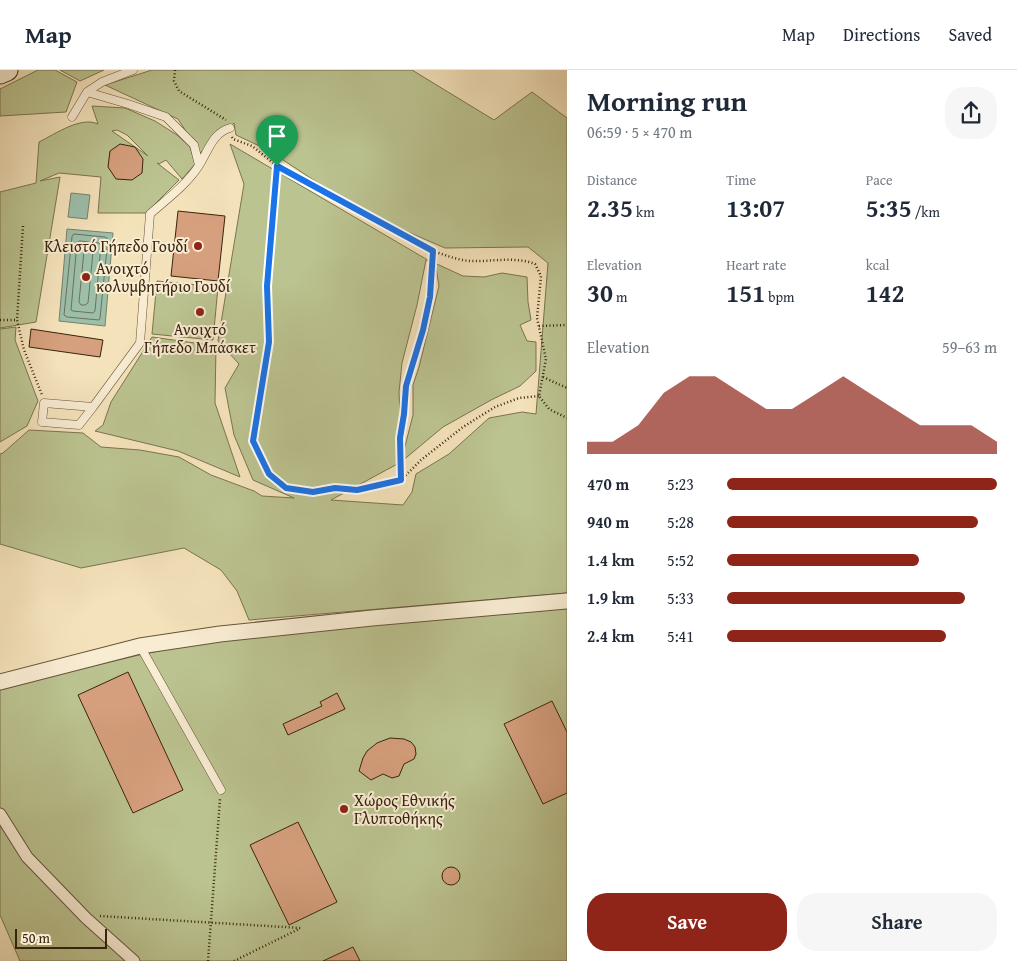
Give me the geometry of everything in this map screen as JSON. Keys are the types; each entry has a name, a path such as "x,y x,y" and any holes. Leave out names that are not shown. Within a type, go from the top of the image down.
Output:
{"main road":[{"path":"0,73 7,70"}],"street":[{"path":"0,682 140,646 220,634 372,618 567,601"},
{"path":"0,814 27,857 82,914 134,961"}],"lane":[{"path":"72,117 87,92 102,82 133,70"},
{"path":"87,92 166,117 194,145 199,165"},
{"path":"93,407 44,403 42,422 79,425 93,407 140,343 150,214 191,177 212,141 221,131 230,128"},
{"path":"140,646 221,790"}],"path":[{"path":"175,70 174,81 179,91 228,122 233,139 252,146 277,166 433,251 455,259 470,261 524,260 535,264 541,276 537,318 546,359 539,396 549,409 567,418"},
{"path":"277,166 267,286 269,342 253,441 269,474 286,488 313,492 335,488 357,490 401,480 421,460 463,427 495,407 520,398 539,396"},
{"path":"23,226 17,320 24,350 44,403"},
{"path":"401,480 400,438 406,386 423,330 430,297 433,251"},
{"path":"0,320 17,320"},
{"path":"539,326 567,325"},
{"path":"543,376 567,388"},
{"path":"208,961 221,790"},
{"path":"82,914 300,928 234,961"}],"shaded area":[{"path":"38,70 55,70 77,82 66,112 0,116 0,89"},
{"path":"60,70 104,70 80,81"},
{"path":"152,70 412,70 494,120 532,92 567,118 567,593 249,620 237,591 221,570 184,548 81,568 0,544 0,454 29,430 83,433 101,447 140,450 179,457 211,475 254,491 262,496 294,498 253,480 234,435 225,388 239,364 218,341 244,184 230,144 426,259 463,276 484,277 502,273 527,277 531,320 520,325 527,341 536,342 536,371 520,386 443,427 401,462 331,500 403,505 412,492 416,474 449,454 489,418 522,412 536,414 548,263 528,247 445,248 362,212 268,150 236,135 234,123 200,153 178,119 105,85","holes":["426,260 436,268 439,286 413,385 413,415 402,458 399,392 402,363"]},
{"path":"92,106 125,108 155,121 177,135 190,147 195,164 182,179 166,160 159,164 157,163 179,180 146,213 98,213 101,177 59,173 40,181 60,177 36,322 0,328 0,192 36,183 39,142 76,124 91,122 98,124","holes":["117,130 127,135 148,156 112,131"]},
{"path":"157,281 218,287 213,340 152,334"},
{"path":"16,327 15,340 38,401 27,426 0,442 0,329"},
{"path":"152,337 216,346 215,403 240,477 178,451 95,431 103,425 111,402"},
{"path":"567,605 567,961 20,961 0,915 0,688 139,655 228,637"}],"water":[{"path":"71,193 90,195 87,219 68,217"},
{"name":"Ανοιχτό κολυμβητήριο Γουδί","path":"67,229 113,233 105,326 59,321"}],"building":[{"path":"120,144 135,147 143,159 142,173 132,180 116,179 108,167 110,151"},
{"name":"Κλειστό Γήπεδο Γουδί","path":"178,211 225,216 218,281 171,276"},
{"path":"31,329 103,340 100,357 29,347"},
{"path":"128,672 183,790 133,813 78,695"},
{"path":"337,693 345,709 288,735 283,724 322,706 320,702"},
{"path":"552,701 567,732 567,793 543,804 504,724"},
{"path":"390,738 404,739 411,742 415,747 416,754 414,759 404,764 399,776 392,778 383,774 371,780 359,771 363,758 367,751 377,743"},
{"path":"298,822 337,902 289,925 250,845"},
{"path":"451,867 457,870 460,876 457,882 451,885 445,882 442,876 445,870"},
{"path":"353,947 360,961 323,961"}],"place":[{"name":"Κλειστό Γήπεδο Γουδί","path":"198,246"},
{"name":"Ανοιχτό κολυμβητήριο Γουδί","path":"86,277"},
{"name":"Ανοιχτό Γήπεδο Μπάσκετ","path":"200,312"},
{"name":"Χώρος Εθνικής Γλυπτοθήκης","path":"344,809"}],"route":[{"path":"277,166 433,251 430,297 423,330 406,386 400,438 401,480 357,490 335,488 313,492 286,488 269,474 253,441 269,342 267,286 277,166"}]}
